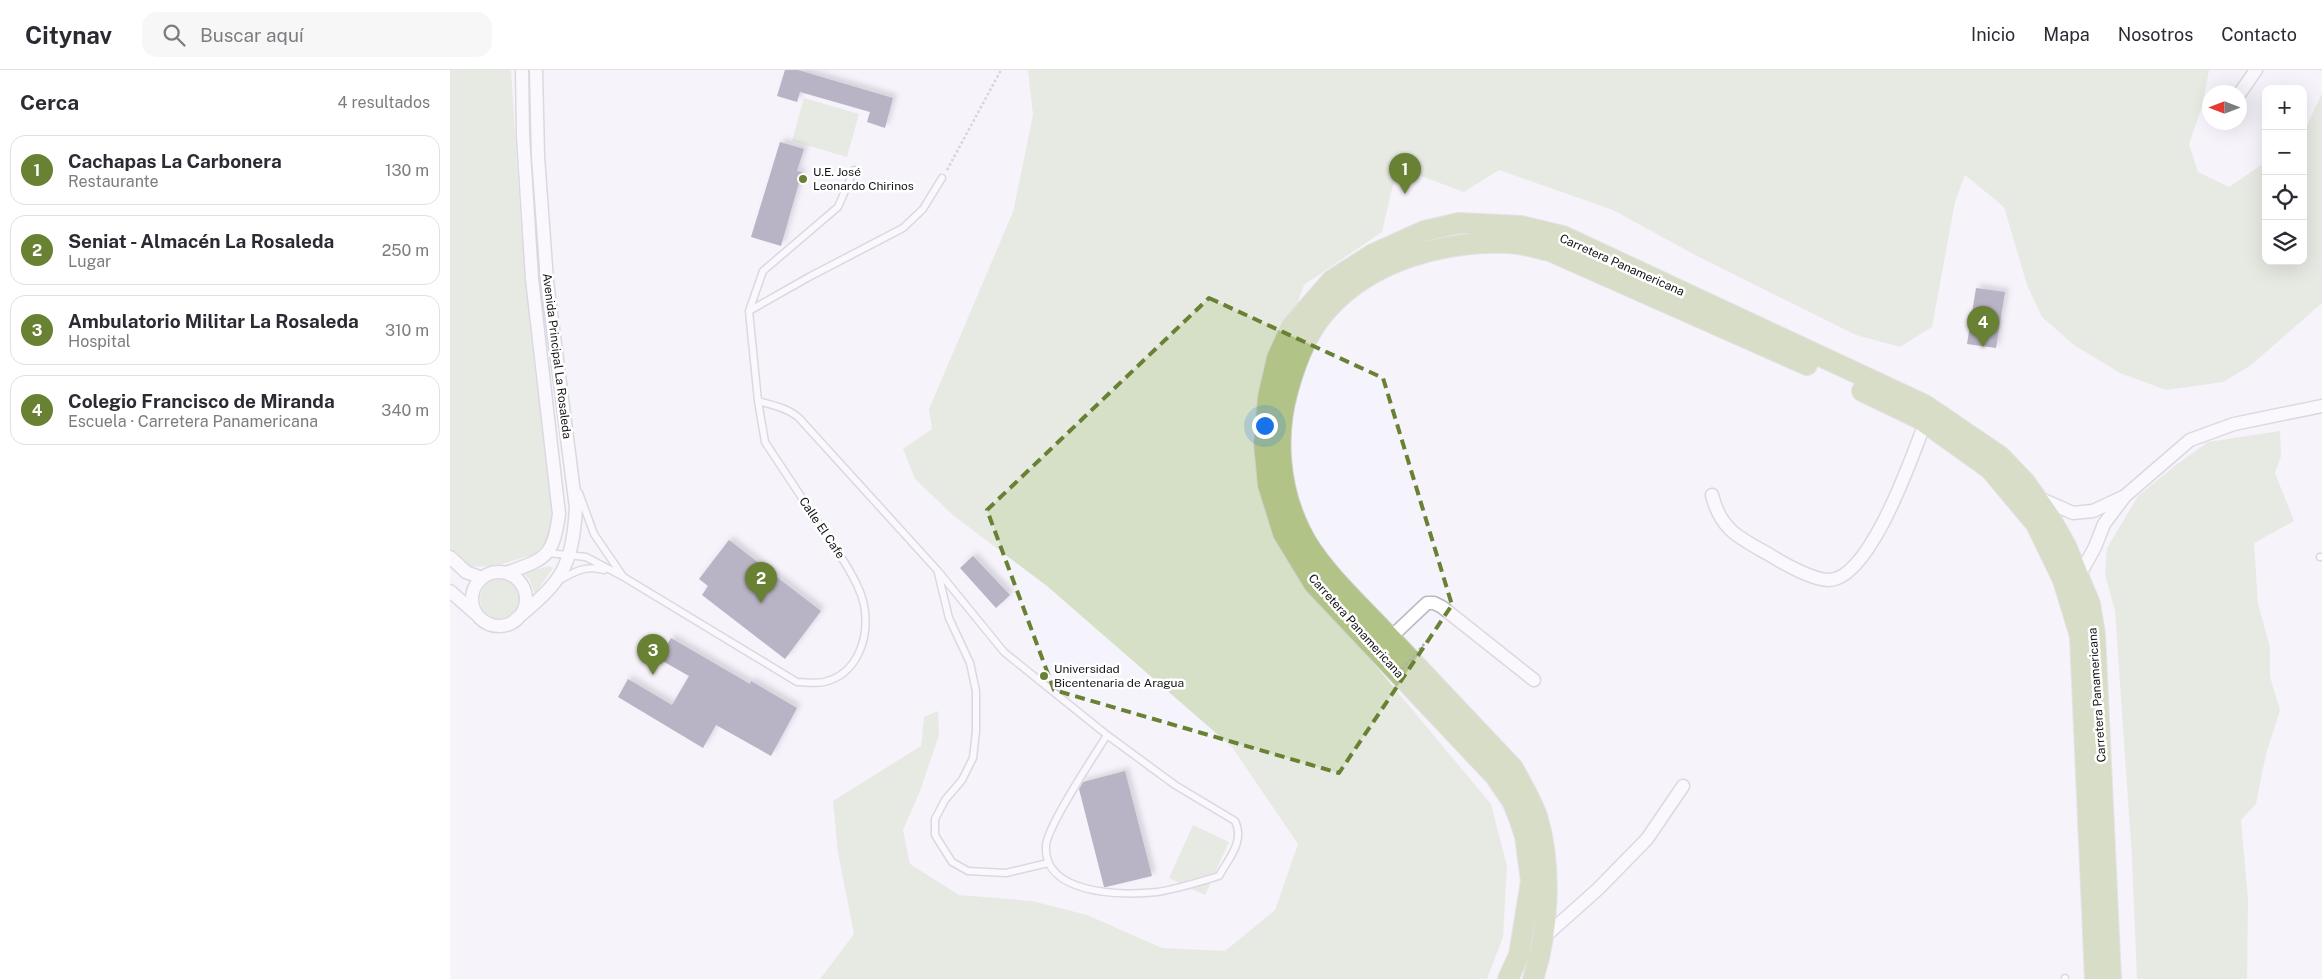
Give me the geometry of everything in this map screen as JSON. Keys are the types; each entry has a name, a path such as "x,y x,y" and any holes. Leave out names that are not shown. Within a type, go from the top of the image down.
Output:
{"main road":[{"name":"Carretera Panamericana","path":"1508,979 1519,955 1531,880 1525,836 1512,802 1495,776 1314,584 1283,533 1268,485 1264,444 1268,397 1277,358 1292,327 1332,280 1381,250 1424,230 1459,223 1521,226 1563,236 1925,406 2000,456 2025,482 2066,546 2090,604 2095,634 2111,979"},
{"name":"Carretera Panamericana","path":"1533,979 1542,939 1547,882 1542,833 1528,796 1513,768 1330,575 1300,531 1284,487 1280,448 1282,409 1305,342 1328,308 1360,282 1398,262 1430,250 1457,246 1508,243 1550,250 1846,383 1925,423 1990,469 2036,524 2052,553 2073,608 2080,636 2095,979"}],"street":[{"name":"Avenida Principal La Rosaleda","path":"522,70 523,136 532,279 559,514 556,536 548,553"},
{"name":"Avenida Principal La Rosaleda","path":"515,620 548,593 555,583 570,555 576,508 547,282 538,156 536,70"},
{"path":"2246,85 2257,70"},
{"path":"2079,576 2095,547 2104,524 2125,496 2190,440 2234,424 2322,406"},
{"path":"1712,496 1716,513 1726,527 1766,553 1792,568 1829,580 1844,576 1855,567 1870,546 1900,489 1925,423"},
{"path":"2035,496 2073,513 2093,511 2125,496"},
{"path":"506,573 527,565 548,553"},
{"path":"450,558 466,572 482,578"},
{"path":"450,591 480,618 495,625 502,625 515,620 524,607 525,592 517,578 506,573 496,572 482,578 473,593 473,602 480,618"},
{"path":"1390,638 1427,603 1434,603 1442,607 1534,680"},
{"path":"1542,939 1598,889 1647,839 1683,786"}],"lane":[{"name":"Calle El Cafe","path":"622,576 798,682 823,683 843,675 862,649 865,626 864,606 857,584 765,442 758,401 749,310 763,270 838,207 854,170"},
{"path":"749,310 817,272 903,228 923,209 942,178"},
{"path":"758,401 793,413 938,571 1004,652 1107,735 1175,785 1235,821 1239,828 1239,841 1219,876 1158,892 1135,894 1080,888 1060,878 1048,863 1046,844 1055,824 1107,735"},
{"path":"573,476 594,534 622,576"},
{"path":"548,553 586,557 622,576"},
{"path":"555,583 574,572 586,568 596,567 622,576"},
{"path":"938,571 949,618 970,663 976,691 976,731 973,758 962,780 945,800 938,812 935,819 935,835 952,862 968,871 1006,873 1048,863"}],"path":[{"path":"942,178 1001,70"},
{"path":"1396,676 1427,641"}],"highlighted area":[{"path":"1209,298 1383,378 1452,605 1339,773 1054,690 987,510"}],"green space":[{"path":"450,70 511,70 521,227 533,321 535,370 553,503 548,540 535,554 496,566 467,567 450,549"},
{"path":"1028,70 2209,70 2206,85 2202,85 2202,107 2189,144 2198,172 2229,187 2262,165 2262,265 2307,265 2307,125 2322,93 2322,303 2250,366 2223,382 2166,390 2120,373 2074,345 2042,317 2027,285 2004,207 1965,175 1955,202 1932,327 1900,347 1856,335 1699,257 1613,210 1499,170 1464,192 1397,167 1382,232 1304,285 1263,400 1294,552 1365,653 1491,804 1507,866 1503,937 1487,979 820,979 854,934 838,853 833,801 921,746 924,717 938,711 939,735 920,791 903,830 910,864 959,895 1032,901 1087,915 1162,948 1225,951 1275,910 1298,844 1232,747 1047,586 954,516 915,479 903,449 932,429 929,409 1013,212 1033,115"},
{"path":"804,98 859,114 847,157 792,141"},
{"path":"2280,431 2281,456 2275,473 2294,521 2254,543 2258,604 2270,647 2270,677 2280,710 2266,754 2256,804 2241,820 2248,900 2247,979 2137,979 2132,858 2115,611 2105,574 2107,548 2138,496 2208,442"},
{"path":"549,566 553,568 535,594 530,580 523,573"},
{"path":"504,579 511,582 517,588 520,599 519,607 511,616 504,619 496,619 489,616 481,607 480,595 483,588 492,580"},
{"path":"1193,825 1229,842 1205,895 1169,878"}],"building":[{"path":"785,70 798,70 893,98 885,128 867,122 870,112 800,92 797,102 777,96"},
{"path":"780,142 804,149 797,171 802,172 781,246 751,237"},
{"path":"1976,288 2005,292 1996,348 1967,344"},
{"path":"729,540 821,611 785,659 702,595 708,586 699,579"},
{"path":"973,556 1010,595 996,608 960,568"},
{"path":"671,638 750,684 751,681 797,708 771,756 716,725 703,748 618,697 628,679 672,705 689,676 659,659"},
{"path":"1125,771 1152,876 1104,887 1079,789 1083,782"}],"place":[{"name":"U.E. José Leonardo Chirinos","path":"803,179"},
{"name":"Cachapas La Carbonera","path":"1405,194"},
{"name":"Colegio Francisco de Miranda","path":"1983,347"},
{"name":"Seniat - Almacén La Rosaleda","path":"761,603"},
{"name":"Ambulatorio Militar La Rosaleda","path":"653,675"},
{"name":"Universidad Bicentenaria de Aragua","path":"1044,676"}]}
